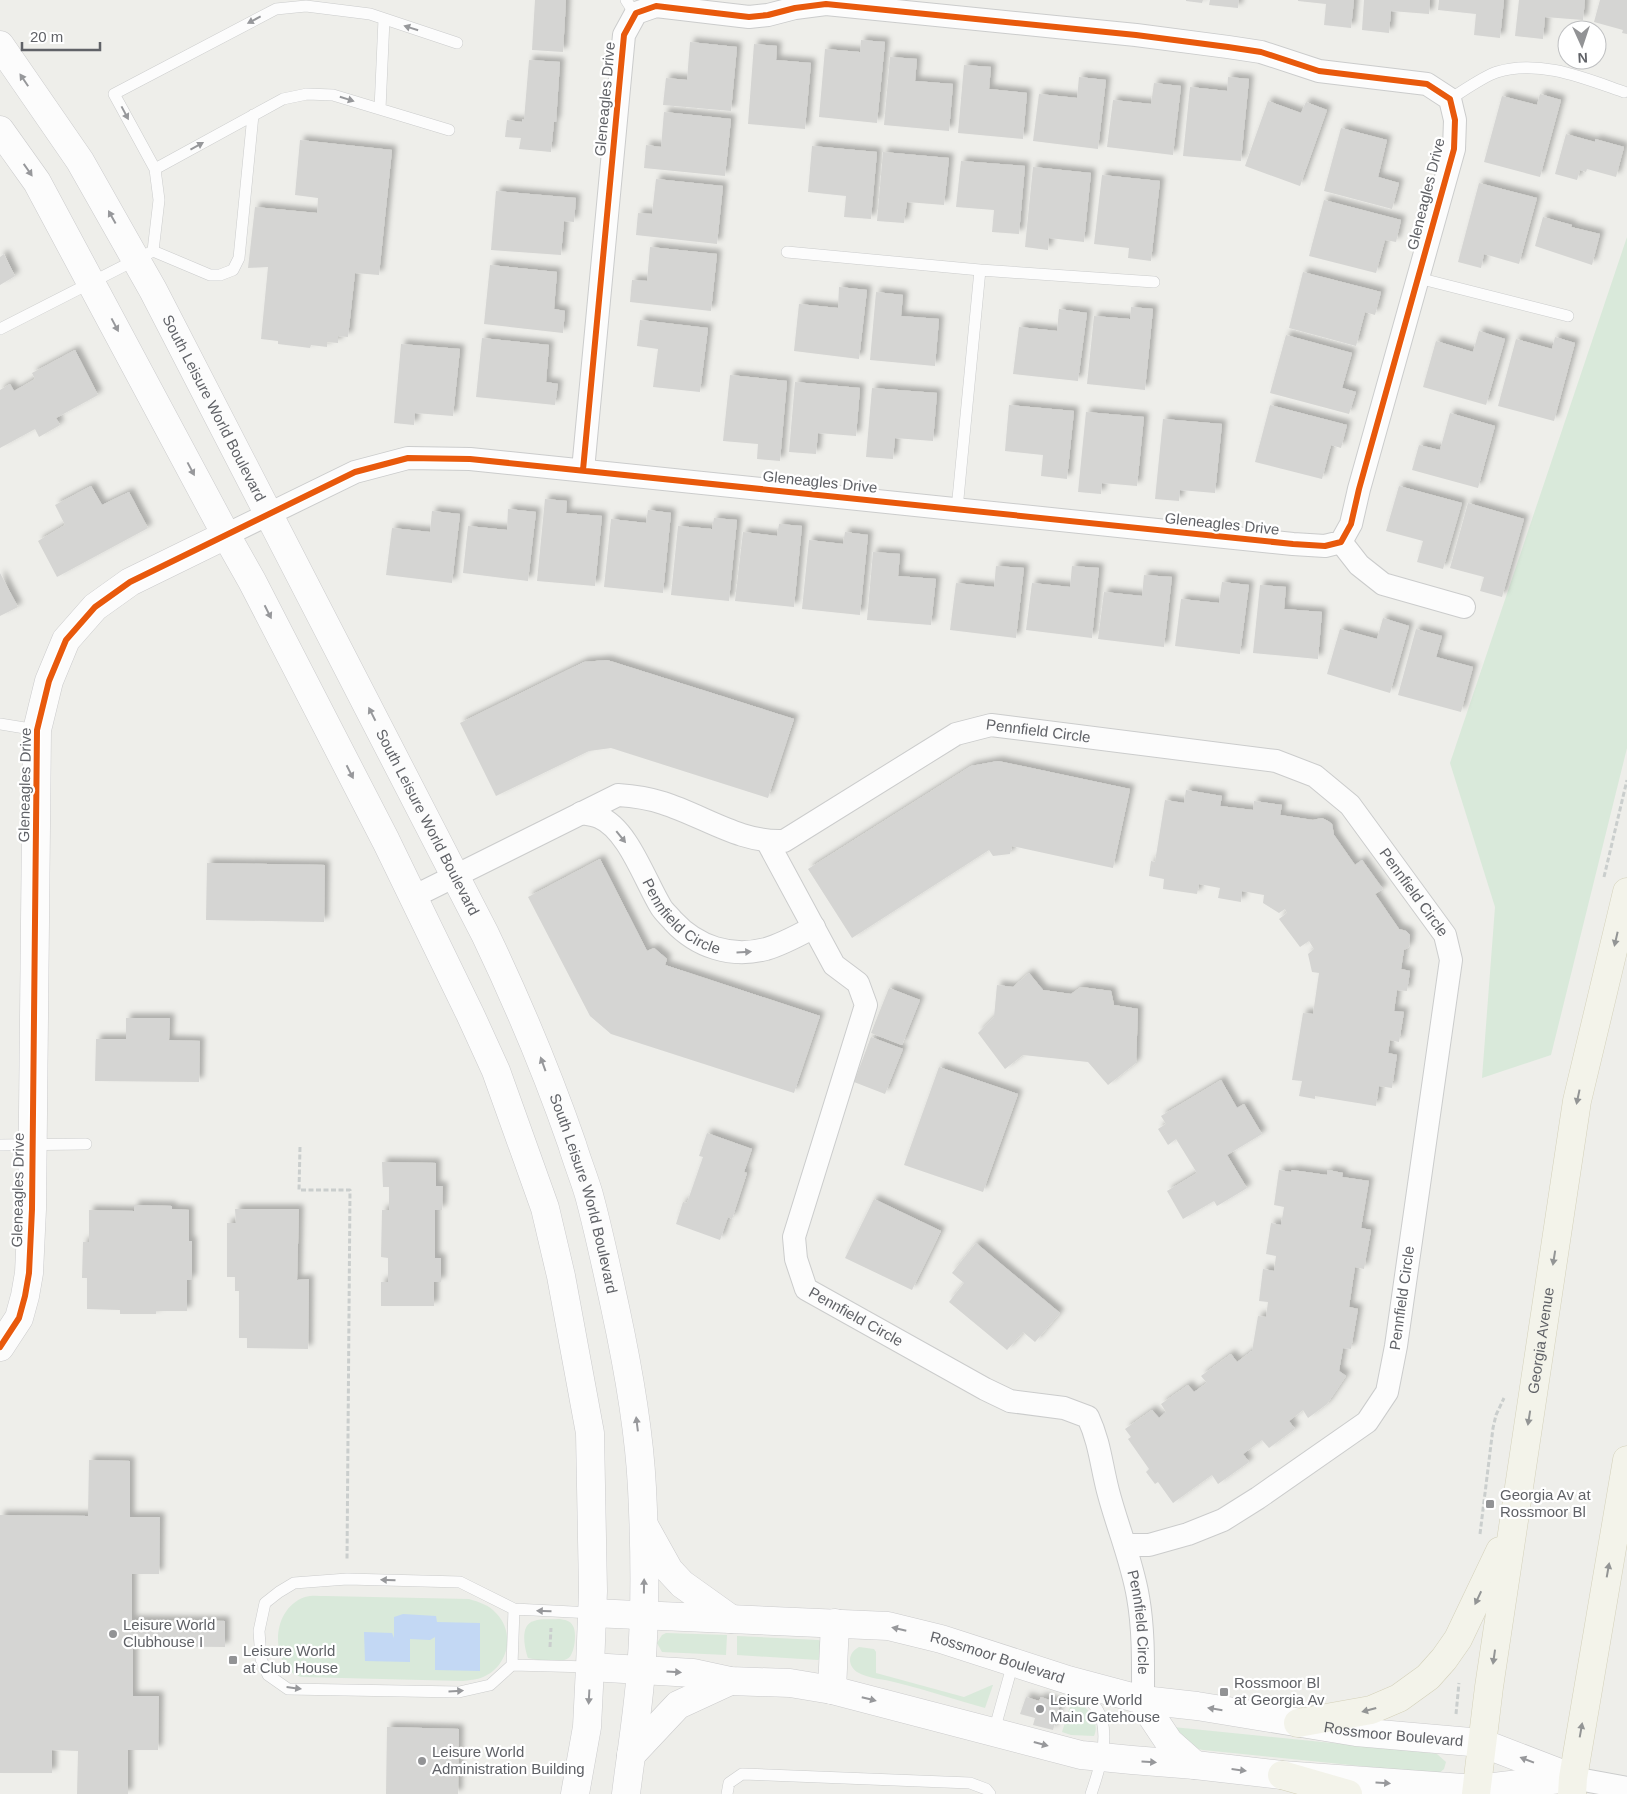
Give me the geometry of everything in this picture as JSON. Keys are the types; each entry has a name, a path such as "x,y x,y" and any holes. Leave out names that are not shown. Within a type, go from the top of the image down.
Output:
{"main road":[{"name":"Georgia Avenue","path":"1476,1791 1577,1101 1627,892"},
{"path":"1572,1786 1627,1460"},
{"path":"1298,1722 1371,1710 1399,1698 1428,1677 1458,1639 1514,1522"},
{"path":"1282,1775 1348,1794"}],"street":[{"name":"Gleneagles Drive","path":"0,1347 19,1318 29,1273 32,1209 37,730 49,682 66,640 95,607 130,582 355,472 408,458 470,459 1292,544 1326,546 1341,542 1352,524 1359,489 1454,149 1455,120 1450,99 1427,84 1319,71 1261,52 1136,35 826,4 795,8 768,15 749,16 656,6 631,7 624,35 583,470"},
{"name":"South Leisure World Boulevard","path":"0,45 144,255 153,290 455,877 514,994 539,1054 588,1193 622,1337 634,1403 642,1486 643,1617 641,1670 626,1794"},
{"path":"0,130 37,182 92,283 226,536 249,574 386,841 496,1071 545,1208 561,1276 590,1433 592,1613 590,1667 587,1727 575,1794"},
{"path":"1341,542 1359,565 1383,584 1464,607"},
{"name":"Pennfield Circle","path":"413,897 618,795 642,797 665,803 749,838 767,842 784,841 956,734 991,725 1276,761 1315,776 1350,805 1445,935 1451,960 1396,1346 1387,1392 1367,1422 1223,1520 1188,1534 1150,1545 1125,1545"},
{"name":"Pennfield Circle","path":"581,813 600,818 621,834 662,908 685,934 712,948 739,953 765,949 814,927"},
{"name":"Pennfield Circle","path":"767,842 834,965 858,983 866,1005 794,1237 796,1258 806,1289 984,1389 1010,1401 1064,1408 1088,1417 1096,1436 1108,1491 1125,1545 1138,1596 1143,1639 1143,1700"},
{"path":"643,1524 669,1570 682,1584 731,1619"},
{"name":"Rossmoor Boulevard","path":"592,1613 643,1617 888,1626 941,1638 1068,1680 1143,1700 1197,1706 1356,1732 1482,1743 1572,1786"},
{"path":"832,1690 836,1624"},
{"name":"Rossmoor Boulevard","path":"590,1667 693,1673 730,1681 790,1683 832,1690 1102,1758 1476,1791 1572,1786 1627,1788"},
{"path":"631,1755 678,1705 730,1681"},
{"path":"1143,1700 1169,1742 1196,1765"}],"lane":[{"path":"144,255 159,200 155,169 114,94 276,9 306,6 370,14 457,43"},
{"path":"380,109 384,19"},
{"path":"1450,99 1496,72 1528,67 1568,73 1624,92"},
{"path":"155,169 283,99 307,94 333,95 449,130"},
{"path":"0,329 144,255 210,275 220,275 233,270 239,258 253,115"},
{"path":"787,252 980,270 1154,282"},
{"path":"957,509 980,270"},
{"path":"1418,278 1568,316"},
{"path":"0,724 37,730"},
{"path":"0,1145 86,1144"},
{"path":"590,1667 512,1665 490,1685 459,1692 288,1689 268,1675 261,1659 259,1631 265,1604 279,1592 294,1583 347,1579 460,1582 514,1609 592,1613"},
{"path":"512,1665 514,1609"},
{"path":"994,1731 1013,1662"},
{"path":"1068,1680 1098,1709 1104,1738 1102,1758 1091,1794"},
{"path":"727,1794 729,1783 742,1774 970,1783 986,1789 990,1794"}],"path":[{"path":"300,1147 299,1190 350,1190 347,1579"},
{"path":"550,1650 551,1622"},
{"path":"1455,1720 1460,1675"}],"green space":[{"path":"1627,237 1627,748 1551,1055 1482,1078 1495,907 1450,763"},
{"path":"307,1596 469,1599 490,1608 496,1613 506,1630 506,1649 503,1658 492,1672 481,1678 463,1681 301,1677 287,1669 282,1660 278,1639 282,1618 295,1602"},
{"path":"559,1619 569,1621 574,1629 574,1644 570,1657 553,1661 528,1658 524,1642 527,1626 537,1620"},
{"path":"666,1633 727,1635 726,1655 662,1652 657,1643 662,1635"},
{"path":"737,1636 822,1641 822,1658 818,1660 737,1655"},
{"path":"859,1647 874,1649 876,1652 876,1673 964,1697 993,1685 985,1708 861,1674 854,1669 850,1662 851,1655"},
{"path":"1072,1700 1082,1705 1091,1714 1096,1730 1094,1736 1071,1735 1062,1732"},
{"path":"1173,1727 1422,1752 1437,1754 1446,1762 1444,1769 1438,1774 1203,1750 1193,1748"}],"water":[{"path":"403,1614 436,1616 437,1622 480,1623 480,1671 435,1670 435,1637 430,1640 410,1639 410,1662 365,1661 364,1632 392,1633 394,1638 394,1617"}],"building":[{"path":"535,0 566,0 563,52 532,50"},
{"path":"1186,0 1203,0 1202,3"},
{"path":"1210,0 1239,0 1238,8 1209,5"},
{"path":"1298,0 1354,0 1351,28 1324,25 1326,4"},
{"path":"1364,0 1430,0 1429,14 1391,11 1389,33 1362,30"},
{"path":"1439,0 1504,0 1500,38 1474,35 1476,14 1438,10"},
{"path":"1519,0 1585,0 1583,20 1545,17 1543,39 1515,36"},
{"path":"1600,0 1627,0 1627,34 1622,33 1623,30 1607,26 1607,20 1595,20"},
{"path":"861,40 885,42 877,123 819,117 825,49 860,52"},
{"path":"690,42 737,47 731,111 663,105 666,78 687,80"},
{"path":"754,44 777,46 776,60 811,63 805,129 748,124"},
{"path":"890,57 917,59 915,81 953,84 949,131 884,125"},
{"path":"529,60 560,62 556,122 554,122 551,152 519,149 521,138 505,137 507,120 522,122 522,119 524,120"},
{"path":"964,65 991,67 989,89 1027,93 1023,139 958,133"},
{"path":"1079,77 1106,80 1098,149 1033,141 1039,94 1077,98"},
{"path":"1228,77 1249,79 1241,161 1183,156 1190,87 1227,91"},
{"path":"1154,83 1181,86 1173,155 1107,147 1113,100 1151,104"},
{"path":"1540,94 1561,100 1540,177 1484,162 1502,96 1537,105"},
{"path":"1268,101 1301,113 1306,102 1327,110 1300,186 1245,166"},
{"path":"664,112 731,119 725,176 644,168 646,145 661,147"},
{"path":"1341,128 1387,140 1378,177 1399,183 1392,209 1324,191"},
{"path":"1566,134 1624,147 1616,177 1587,169 1586,172 1580,170 1577,180 1555,174"},
{"path":"300,140 392,150 379,275 355,273 348,337 338,336 338,343 327,342 327,347 311,345 310,348 278,344 278,341 261,339 268,267 248,268 255,207 317,213 318,198 295,195"},
{"path":"812,146 877,152 871,219 844,217 846,196 808,192"},
{"path":"883,152 949,158 944,205 907,202 904,223 877,221"},
{"path":"961,161 1025,166 1019,234 992,232 994,210 956,207"},
{"path":"1033,167 1091,173 1084,242 1049,238 1048,250 1025,247"},
{"path":"1102,175 1160,181 1151,261 1128,258 1129,248 1094,244"},
{"path":"656,179 723,186 717,244 636,235 638,213 652,214"},
{"path":"1479,183 1537,198 1519,264 1484,254 1481,268 1458,262"},
{"path":"496,191 576,198 574,222 564,221 561,255 491,250"},
{"path":"1324,200 1401,220 1396,242 1385,240 1376,273 1309,256"},
{"path":"1543,217 1572,225 1571,227 1600,234 1592,265 1535,246"},
{"path":"650,247 717,254 711,311 630,302 632,280 647,281"},
{"path":"4,254 15,276 0,285 0,257"},
{"path":"490,265 557,272 554,309 565,311 563,333 484,324"},
{"path":"1303,272 1381,292 1375,315 1365,312 1356,346 1289,328"},
{"path":"839,287 867,290 859,359 794,351 799,304 838,308"},
{"path":"876,292 903,295 901,316 939,319 935,366 870,360"},
{"path":"1131,307 1153,309 1145,390 1087,384 1094,316 1130,319"},
{"path":"1059,309 1087,313 1078,381 1013,374 1019,327 1057,331"},
{"path":"640,320 708,328 700,392 653,387 658,349 637,346"},
{"path":"1479,331 1505,339 1486,405 1423,387 1436,341 1473,352"},
{"path":"1286,335 1352,353 1342,388 1356,392 1349,414 1270,393"},
{"path":"1555,337 1575,343 1554,421 1498,406 1516,339 1552,349"},
{"path":"482,338 549,345 546,382 558,384 555,405 476,397"},
{"path":"401,344 460,349 453,416 415,413 414,425 394,423"},
{"path":"75,350 98,395 56,418 60,425 39,437 35,429 0,448 0,390 10,384 14,391 35,379 32,373"},
{"path":"730,375 787,381 780,461 757,459 758,444 723,441"},
{"path":"795,382 860,388 856,436 818,433 816,454 789,452"},
{"path":"872,388 937,393 933,441 895,438 893,459 866,457"},
{"path":"1009,405 1074,411 1067,479 1041,476 1043,455 1005,451"},
{"path":"1270,405 1347,425 1341,448 1331,445 1322,479 1255,462"},
{"path":"1086,412 1144,417 1137,486 1102,483 1101,494 1078,492"},
{"path":"1450,413 1495,426 1478,488 1412,470 1419,445 1440,450"},
{"path":"1163,419 1222,424 1215,493 1180,490 1179,501 1155,499"},
{"path":"91,486 102,505 129,492 148,528 57,577 38,541 65,525 55,505"},
{"path":"1399,486 1462,503 1443,569 1417,562 1423,541 1386,531"},
{"path":"545,499 567,501 566,513 602,516 595,586 537,581"},
{"path":"1468,503 1524,519 1502,597 1480,591 1484,577 1450,568"},
{"path":"508,509 536,512 528,581 463,573 468,526 507,530"},
{"path":"648,510 671,513 663,593 604,587 611,519 646,523"},
{"path":"432,511 460,514 452,583 386,575 392,528 430,532"},
{"path":"714,518 737,520 729,601 671,595 678,526 712,529"},
{"path":"779,524 802,526 794,607 735,601 743,532 777,536"},
{"path":"845,532 868,535 860,615 802,609 809,540 843,544"},
{"path":"873,552 900,554 898,576 936,579 931,625 867,620"},
{"path":"996,566 1024,568 1016,638 950,630 956,583 994,587"},
{"path":"1072,566 1099,568 1092,638 1026,630 1032,583 1070,587"},
{"path":"0,573 18,607 0,616"},
{"path":"1144,575 1172,577 1164,647 1098,639 1104,592 1142,596"},
{"path":"1222,582 1249,585 1240,654 1175,646 1181,599 1219,603"},
{"path":"1260,585 1286,587 1284,609 1322,612 1318,659 1253,653"},
{"path":"1383,618 1409,626 1390,693 1327,674 1340,629 1377,639"},
{"path":"1416,629 1442,636 1436,657 1473,667 1461,712 1398,695"},
{"path":"607,660 794,719 768,798 611,748 589,751 496,796 460,723 584,662"},
{"path":"998,761 1130,789 1113,868 1012,846 1010,854 993,856 989,850 852,938 808,869 971,766"},
{"path":"1186,790 1222,796 1220,806 1253,810 1254,801 1282,805 1280,815 1313,820 1322,818 1328,821 1332,824 1334,835 1355,865 1362,860 1383,889 1375,894 1399,929 1406,931 1410,935 1409,947 1404,950 1401,969 1410,971 1407,991 1397,990 1394,1011 1404,1012 1399,1042 1390,1040 1388,1053 1397,1055 1392,1088 1379,1086 1376,1106 1315,1096 1315,1099 1299,1096 1302,1081 1292,1080 1303,1013 1313,1014 1319,973 1312,972 1308,954 1314,949 1309,941 1300,947 1279,919 1287,913 1285,909 1279,913 1263,903 1264,895 1242,891 1241,902 1218,898 1220,888 1199,884 1197,894 1163,889 1164,879 1149,876 1151,861 1155,862 1165,800 1184,803"},
{"path":"600,859 647,951 654,948 667,959 665,965 820,1016 794,1093 611,1034 590,1016 528,897"},
{"path":"207,863 325,865 324,922 206,920"},
{"path":"1029,973 1043,990 1071,994 1081,987 1111,991 1114,1005 1138,1009 1136,1063 1108,1085 1088,1062 1023,1055 1005,1069 978,1033 994,1017 997,985 1013,987"},
{"path":"889,988 920,1000 902,1045 871,1033"},
{"path":"126,1018 170,1018 169,1040 200,1041 199,1082 95,1081 96,1039 126,1039"},
{"path":"871,1037 903,1049 885,1094 854,1082"},
{"path":"939,1067 1018,1094 983,1192 904,1165"},
{"path":"1221,1080 1237,1108 1244,1104 1262,1134 1227,1155 1247,1188 1217,1206 1214,1201 1183,1219 1167,1191 1197,1173 1176,1139 1168,1145 1158,1129 1166,1124 1161,1116"},
{"path":"707,1133 752,1149 744,1172 747,1173 732,1219 728,1217 720,1240 676,1224 683,1202 687,1203 703,1157 699,1156"},
{"path":"382,1162 436,1163 436,1186 443,1186 442,1210 435,1210 435,1258 441,1258 441,1282 434,1282 434,1306 381,1306 381,1282 388,1282 388,1258 381,1257 382,1210 389,1210 389,1187 383,1187"},
{"path":"1279,1170 1327,1175 1328,1170 1343,1173 1342,1177 1369,1181 1361,1228 1371,1230 1364,1269 1355,1267 1349,1307 1358,1309 1351,1349 1343,1348 1339,1371 1346,1376 1327,1404 1308,1418 1303,1410 1289,1421 1295,1429 1269,1448 1262,1440 1243,1454 1249,1462 1218,1484 1212,1475 1173,1503 1158,1482 1155,1484 1146,1472 1149,1469 1128,1439 1131,1437 1125,1429 1152,1410 1159,1418 1166,1412 1161,1404 1188,1385 1194,1392 1207,1383 1201,1376 1231,1354 1237,1362 1252,1351 1258,1316 1266,1317 1268,1302 1259,1301 1263,1269 1274,1271 1276,1256 1266,1254 1271,1223 1281,1225 1284,1207 1274,1205"},
{"path":"874,1199 941,1231 912,1290 845,1258"},
{"path":"134,1205 172,1206 172,1209 189,1210 189,1241 192,1241 192,1280 187,1280 187,1311 156,1311 156,1314 120,1314 120,1310 87,1309 87,1278 82,1278 83,1242 89,1242 89,1210 134,1211"},
{"path":"235,1209 299,1209 297,1280 309,1279 308,1349 247,1348 247,1338 239,1338 239,1291 235,1291 235,1277 227,1277 227,1223 236,1223"},
{"path":"976,1243 1060,1313 1035,1342 1023,1332 1007,1350 949,1302 964,1283 952,1273"},
{"name":"Leisure World Clubhouse I","path":"89,1460 130,1461 130,1517 160,1517 159,1574 132,1574 132,1620 225,1621 225,1647 133,1646 133,1696 159,1696 158,1750 128,1750 128,1794 77,1794 78,1751 52,1750 52,1773 0,1773 0,1515 88,1516"},
{"name":"Leisure World Main Gatehouse","path":"1026,1697 1039,1701 1041,1697 1060,1704 1053,1730 1033,1725 1035,1718 1020,1714"},
{"name":"Leisure World Administration Building","path":"387,1727 459,1729 458,1794 386,1794"}],"cycle path":[{"path":"0,1347 19,1318 29,1273 32,1209 37,730 49,681 66,640 95,607 130,582 355,472 408,458 470,459 1293,544 1325,546 1341,542 1351,524 1359,489 1454,149 1455,120 1450,99 1427,84 1319,71 1261,52 1136,35 826,4 749,17 656,6 636,13 624,35 583,470"}],"place":[{"name":"Georgia Av at Rossmoor Bl","path":"1490,1504"},
{"name":"Leisure World Clubhouse I","path":"113,1634"},
{"name":"Leisure World at Club House","path":"233,1660"},
{"name":"Rossmoor Bl at Georgia Av","path":"1224,1692"},
{"name":"Leisure World Main Gatehouse","path":"1040,1709"},
{"name":"Leisure World Administration Building","path":"422,1761"}]}
